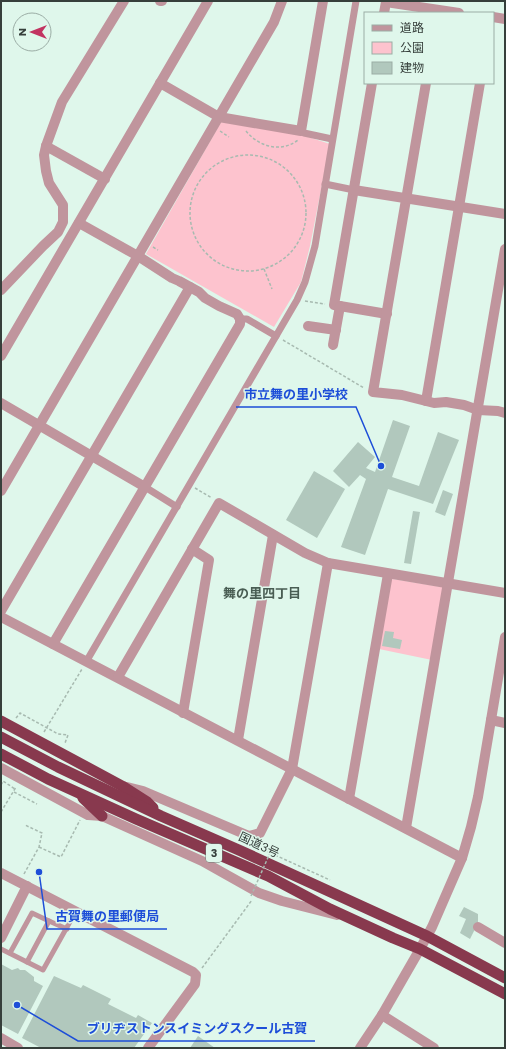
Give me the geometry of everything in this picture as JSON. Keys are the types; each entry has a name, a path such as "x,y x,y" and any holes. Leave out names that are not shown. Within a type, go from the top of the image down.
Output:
{"highway":[{"path":"1,721 122,786 147,802 161,816"},
{"name":"国道3号","path":"1,737 58,767 161,816 242,851 428,936 505,978"},
{"name":"国道3号","path":"1,754 75,791 198,847 268,876 351,918 420,949 505,994"},
{"path":"75,791 102,816"}],"street":[{"path":"1,290 58,232 63,222 63,205 50,183 46,171 44,159 46,146 62,102 124,1"},
{"path":"1,356 208,1"},
{"path":"1,491 274,22 282,1"},
{"path":"301,131 322,1"},
{"path":"86,662 178,507 189,484 297,300 305,282 311,265 356,1"},
{"path":"384,12 386,2 438,12"},
{"path":"494,17 505,19"},
{"path":"160,83 219,117 301,131 332,139"},
{"path":"333,345 336,330 337,306 354,190 372,84"},
{"path":"426,84 373,392 402,395 426,401 464,405 478,410 498,411 505,413"},
{"path":"426,401 480,84"},
{"path":"46,146 105,179"},
{"path":"325,184 505,214"},
{"path":"53,644 240,324 240,319 237,314 205,298 199,292 154,268 138,256 78,223"},
{"path":"406,828 449,584 505,249"},
{"path":"1,611 190,287"},
{"path":"337,306 386,314"},
{"path":"240,319 247,320 276,336"},
{"path":"308,326 336,330"},
{"path":"1,403 178,507"},
{"path":"118,677 219,502 305,553 328,563 505,593"},
{"path":"238,740 273,535"},
{"path":"183,712 209,560 192,549"},
{"path":"122,786 143,791 249,836 260,833 292,769 328,563"},
{"path":"349,799 388,574"},
{"path":"1,617 462,858"},
{"path":"360,1048 382,1015 428,936 462,858 475,812 505,637"},
{"path":"491,720 505,723"},
{"path":"1,768 88,815 102,816 202,861 259,893 282,901 351,918"},
{"path":"1,873 190,970 196,975 194,984 148,1048"},
{"path":"1,938 23,884"},
{"path":"478,927 505,943"},
{"path":"382,1015 434,1048"},
{"path":"1,1038 18,1048"}],"lane":[{"path":"1,949 43,970 76,912"},
{"path":"10,953 32,913 66,929"},
{"path":"27,962 49,921"}],"path":[{"path":"243,121 246,131 251,138 271,147 283,147 294,142 300,137 301,131"},
{"path":"250,154 258,155 280,164 296,180 305,200 306,217 302,237 285,258 264,269 242,270 230,268 213,259 203,249 198,241 190,218 191,201 194,191 204,174 221,161 236,156 250,154"},
{"path":"264,269 272,289"},
{"path":"297,300 337,306"},
{"path":"276,336 361,387 373,392"},
{"path":"189,484 219,502"},
{"path":"44,732 86,662"},
{"path":"15,719 20,713 58,734 68,735 64,745"},
{"path":"1,785 3,781 15,789"},
{"path":"1,812 17,786"},
{"path":"14,792 37,804"},
{"path":"39,847 61,857 81,818"},
{"path":"23,884 39,847 42,833 25,825"},
{"path":"251,896 270,853 330,880"},
{"path":"196,975 252,900"}],"green space":[{"path":"221,122 299,134 330,144 310,246 301,282 274,327 146,254"},
{"path":"393,579 442,587 444,590 432,660 379,649 391,580"}],"building":[{"path":"393,420 410,426 392,477 419,486 438,432 459,440 433,504 388,489 365,555 341,547 366,479 360,475 349,487 333,471 358,442 375,457 366,468 375,472"},
{"path":"314,471 345,489 317,538 286,520"},
{"path":"443,490 453,494 445,516 435,512"},
{"path":"413,511 420,512 411,564 404,563"},
{"path":"385,631 394,632 393,638 402,640 400,649 382,646"},
{"path":"464,907 478,914 478,923 470,939 460,933 466,919 459,916"},
{"path":"1,964 12,970 18,968 20,970 25,970 34,977 34,981 43,986 18,1034 1,1025"},
{"path":"54,976 81,988 83,985 111,999 108,1004 136,1018 138,1015 152,1023 134,1048 41,1048 22,1038"},
{"path":"198,1036 215,1048 190,1048"}],"place":[{"name":"市立舞の里小学校","path":"381,466"},
{"name":"古賀舞の里郵便局","path":"39,872"},
{"name":"ブリヂストンスイミングスクール古賀","path":"17,1005"}],"district":[{"name":"舞の里四丁目","path":"262,593"}]}
